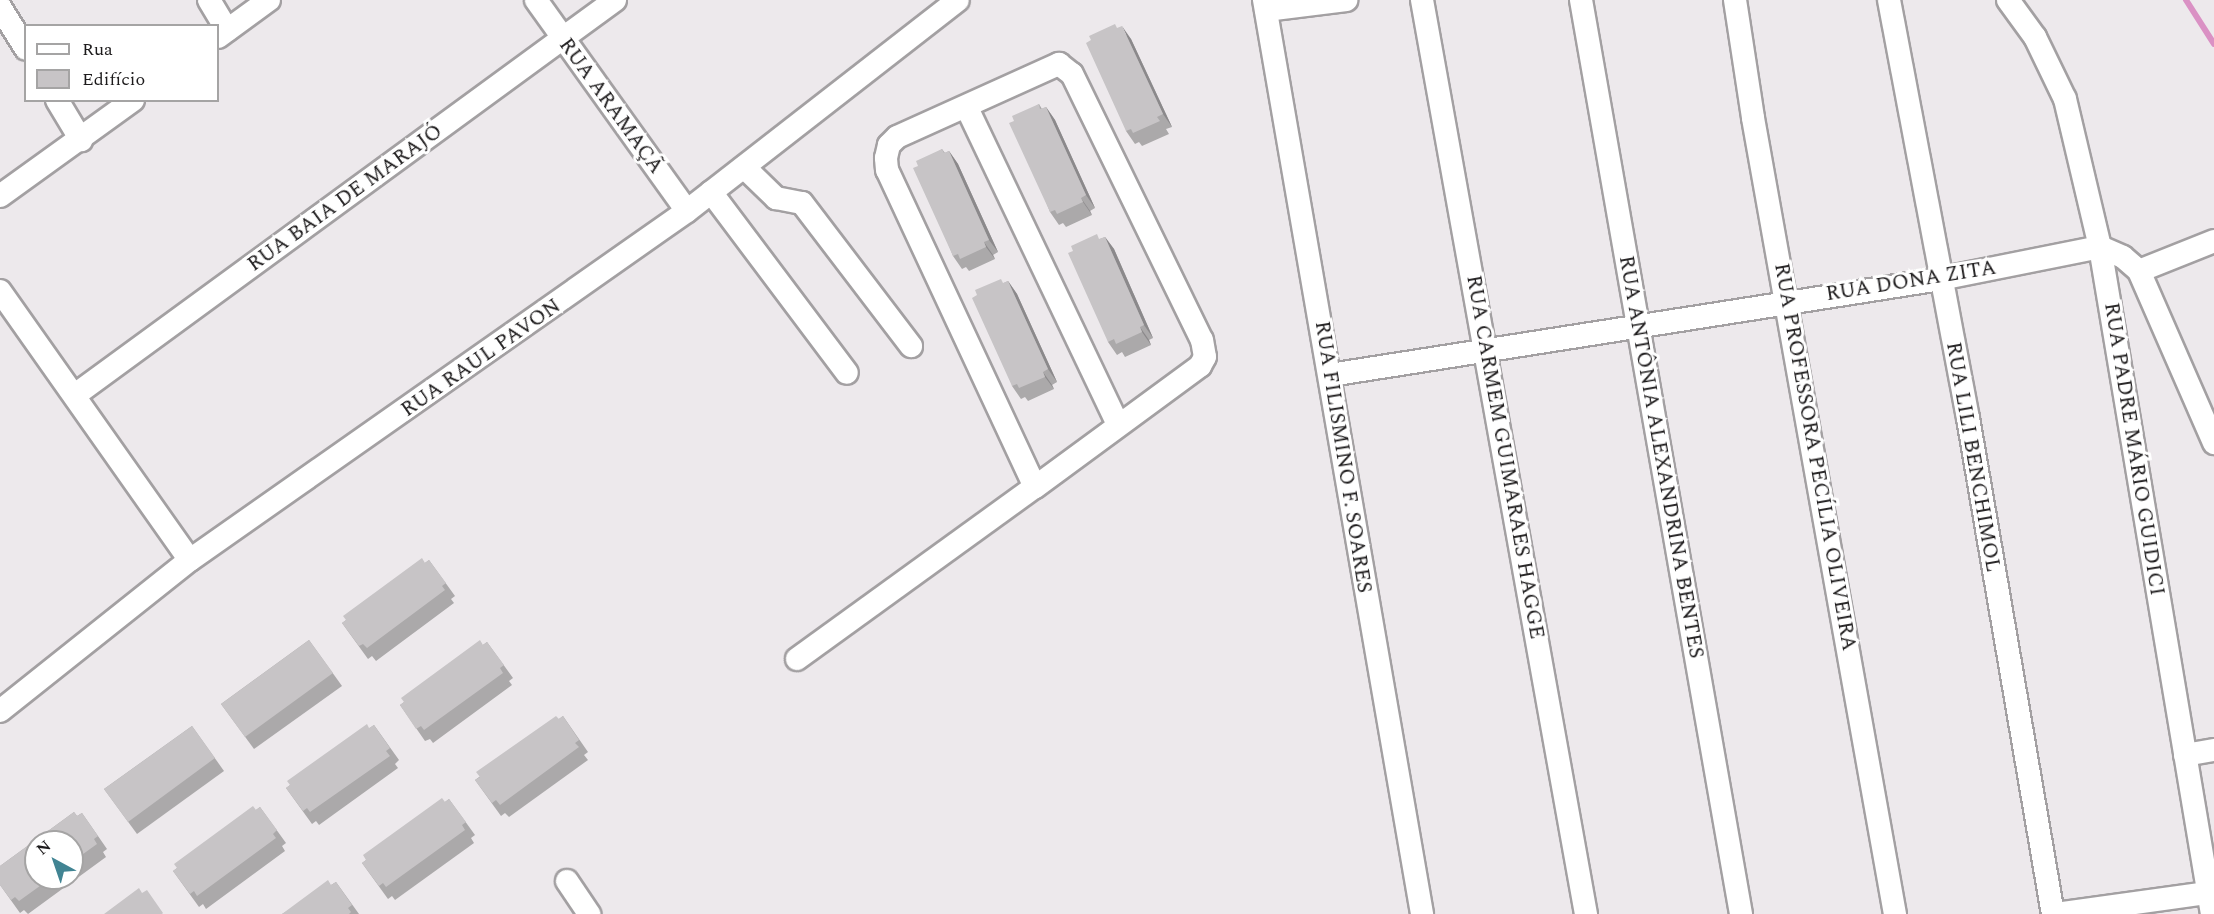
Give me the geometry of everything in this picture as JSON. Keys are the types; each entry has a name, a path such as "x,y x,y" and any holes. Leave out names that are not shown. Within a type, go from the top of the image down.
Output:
{"street":[{"path":"209,0 218,24"},
{"path":"222,34 269,0"},
{"name":"RUA ARAMAÇÃ","path":"536,0 687,211"},
{"name":"RUA BAIA DE MARAJÓ","path":"75,395 615,0"},
{"name":"RUA RAUL PAVON","path":"3,703 190,560 687,211 958,0"},
{"path":"1265,5 1346,0"},
{"name":"RUA CARMEM GUIMARAES HAGGE","path":"1422,0 1434,81 1488,352 1586,914"},
{"name":"RUA ANTÔNIA ALEXANDRINA BENTES","path":"1581,0 1741,914"},
{"name":"RUA PROFESSORA PECÍLIA OLIVEIRA","path":"1735,0 1753,118 1788,300 1895,914"},
{"name":"RUA LILI BENCHIMOL","path":"1889,0 2054,914"},
{"name":"RUA PADRE MÁRIO GUIDICI","path":"2008,0 2035,37 2065,99 2100,247 2210,904"},
{"name":"RUA FILISMINO F. SOARES","path":"1265,5 1330,375 1360,568 1422,914"},
{"path":"0,7 24,46"},
{"path":"797,659 1035,487 1118,424 1200,366 1205,357 1202,340 1066,67 1051,65 967,108 897,137 889,145 887,170 1035,487"},
{"path":"58,102 81,140"},
{"path":"0,196 131,102"},
{"path":"967,108 1118,424"},
{"path":"744,167 776,198 802,203 911,346"},
{"path":"711,192 847,373"},
{"path":"2139,271 2214,241"},
{"path":"2100,247 2123,257 2139,271 2214,443"},
{"name":"RUA DONA ZITA","path":"1330,375 1488,352 1638,326 1716,316 1788,300 1940,279 2100,247"},
{"path":"0,291 190,560"},
{"path":"2185,755 2214,750"},
{"path":"567,881 589,914"},
{"path":"2054,914 2210,904"}],"building":[{"path":"1115,24 1117,28 1122,26 1163,114 1157,117 1160,121 1133,133 1131,129 1126,131 1086,43 1091,40 1089,36"},
{"path":"1039,104 1040,109 1046,107 1086,195 1081,198 1083,202 1057,214 1055,210 1050,212 1009,123 1014,121 1012,116"},
{"path":"942,149 944,153 949,151 989,240 984,242 986,247 960,259 958,254 953,256 913,168 918,166 916,161"},
{"path":"1097,234 1099,239 1105,237 1144,325 1140,327 1142,332 1116,344 1114,339 1108,342 1068,253 1073,251 1071,246"},
{"path":"1001,279 1003,283 1008,281 1048,369 1043,372 1045,377 1019,388 1017,384 1012,386 972,298 977,295 975,290"},
{"path":"422,558 425,563 429,560 446,583 442,586 445,590 367,648 363,644 359,646 342,623 346,620 343,616"},
{"path":"309,640 333,673 245,737 221,704"},
{"path":"480,640 483,645 487,642 504,665 500,668 503,673 424,730 421,726 416,729 400,705 404,702 401,698"},
{"path":"556,716 559,719 563,716 579,740 575,743 579,747 500,805 496,800 492,803 475,780 480,777 476,772"},
{"path":"367,724 369,728 374,725 390,748 386,751 390,756 310,812 307,808 303,811 286,788 290,785 287,781"},
{"path":"192,726 215,758 128,822 104,789"},
{"path":"442,798 445,802 449,799 466,822 462,825 465,830 386,887 383,883 379,886 362,863 366,860 363,855"},
{"path":"253,806 256,810 260,807 277,830 273,834 276,838 197,896 194,891 190,894 173,871 177,868 174,864"},
{"path":"74,812 77,816 82,813 98,836 94,839 97,844 84,853 84,830 49,830"},
{"path":"24,848 24,890 34,890 19,901 15,897 11,900 0,885 0,866"},
{"path":"328,880 331,885 336,882 352,905 348,908 351,912 349,914 282,914"},
{"path":"139,888 142,893 147,890 162,914 104,914"}],"waterway":[{"path":"2186,0 2214,44"}]}
